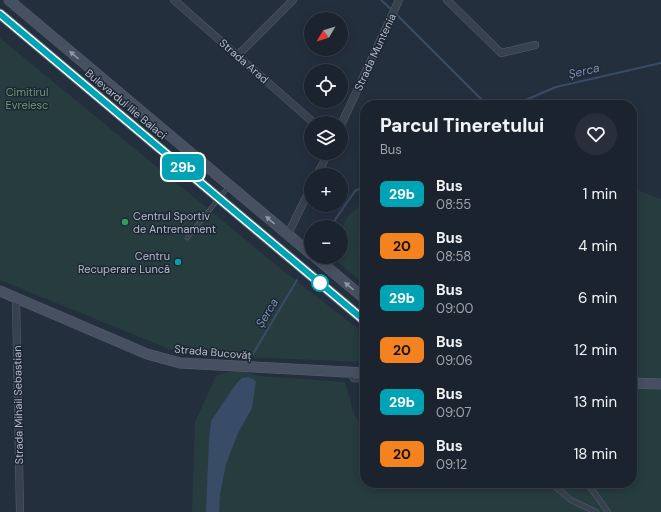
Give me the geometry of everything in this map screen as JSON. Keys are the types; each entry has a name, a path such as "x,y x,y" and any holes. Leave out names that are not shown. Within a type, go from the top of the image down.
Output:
{"main road":[{"name":"Bulevardul Ilie Balaci","path":"9,0 304,248"},
{"name":"Bulevardul Ilie Balaci","path":"0,14 360,317"},
{"path":"323,264 360,295"},
{"name":"Strada Bucovăț","path":"0,292 147,354 180,363 360,373"},
{"path":"637,383 661,384"}],"street":[{"name":"Strada Arad","path":"174,0 306,116"},
{"path":"238,56 293,0"},
{"name":"Strada Muntenia","path":"345,116 399,0"},
{"path":"447,0 501,53 535,45"},
{"path":"288,234 304,201"},
{"name":"Strada Mihail Sebastian","path":"16,298 20,512"},
{"path":"557,488 571,500 596,512"},
{"path":"591,488 608,512"}],"lane":[{"path":"187,238 230,185"},
{"path":"348,372 353,380 360,380"}],"green space":[{"name":"Centrul Sportiv de Antrenament","path":"0,38 286,273 360,330 360,362 242,357 169,349 0,280"},
{"path":"637,190 661,199 661,512 192,512 195,422 216,376 228,372 242,371 259,376 345,382 354,414 360,422 360,488 637,488"},
{"path":"360,205 360,281 340,264 348,264 348,220 346,219"}],"water":[{"path":"249,377 256,381 252,408 238,433 226,464 220,494 219,512 206,512 211,421 236,384 242,378"}],"waterway":[{"path":"381,0 392,10"},
{"path":"395,13 482,100"},
{"name":"Șerca","path":"526,100 556,87 661,63"},
{"name":"Șerca","path":"335,220 355,191 360,188"},
{"name":"Șerca","path":"253,354 297,280"}],"bus line":[{"name":"29b","path":"0,14 360,317"}],"place":[{"name":"Centrul Sportiv de Antrenament","path":"125,222"},
{"name":"Centru Recuperare Luncă","path":"178,262"}],"park label":[{"name":"Cimitirul Evreiesc","path":"27,98"}]}
